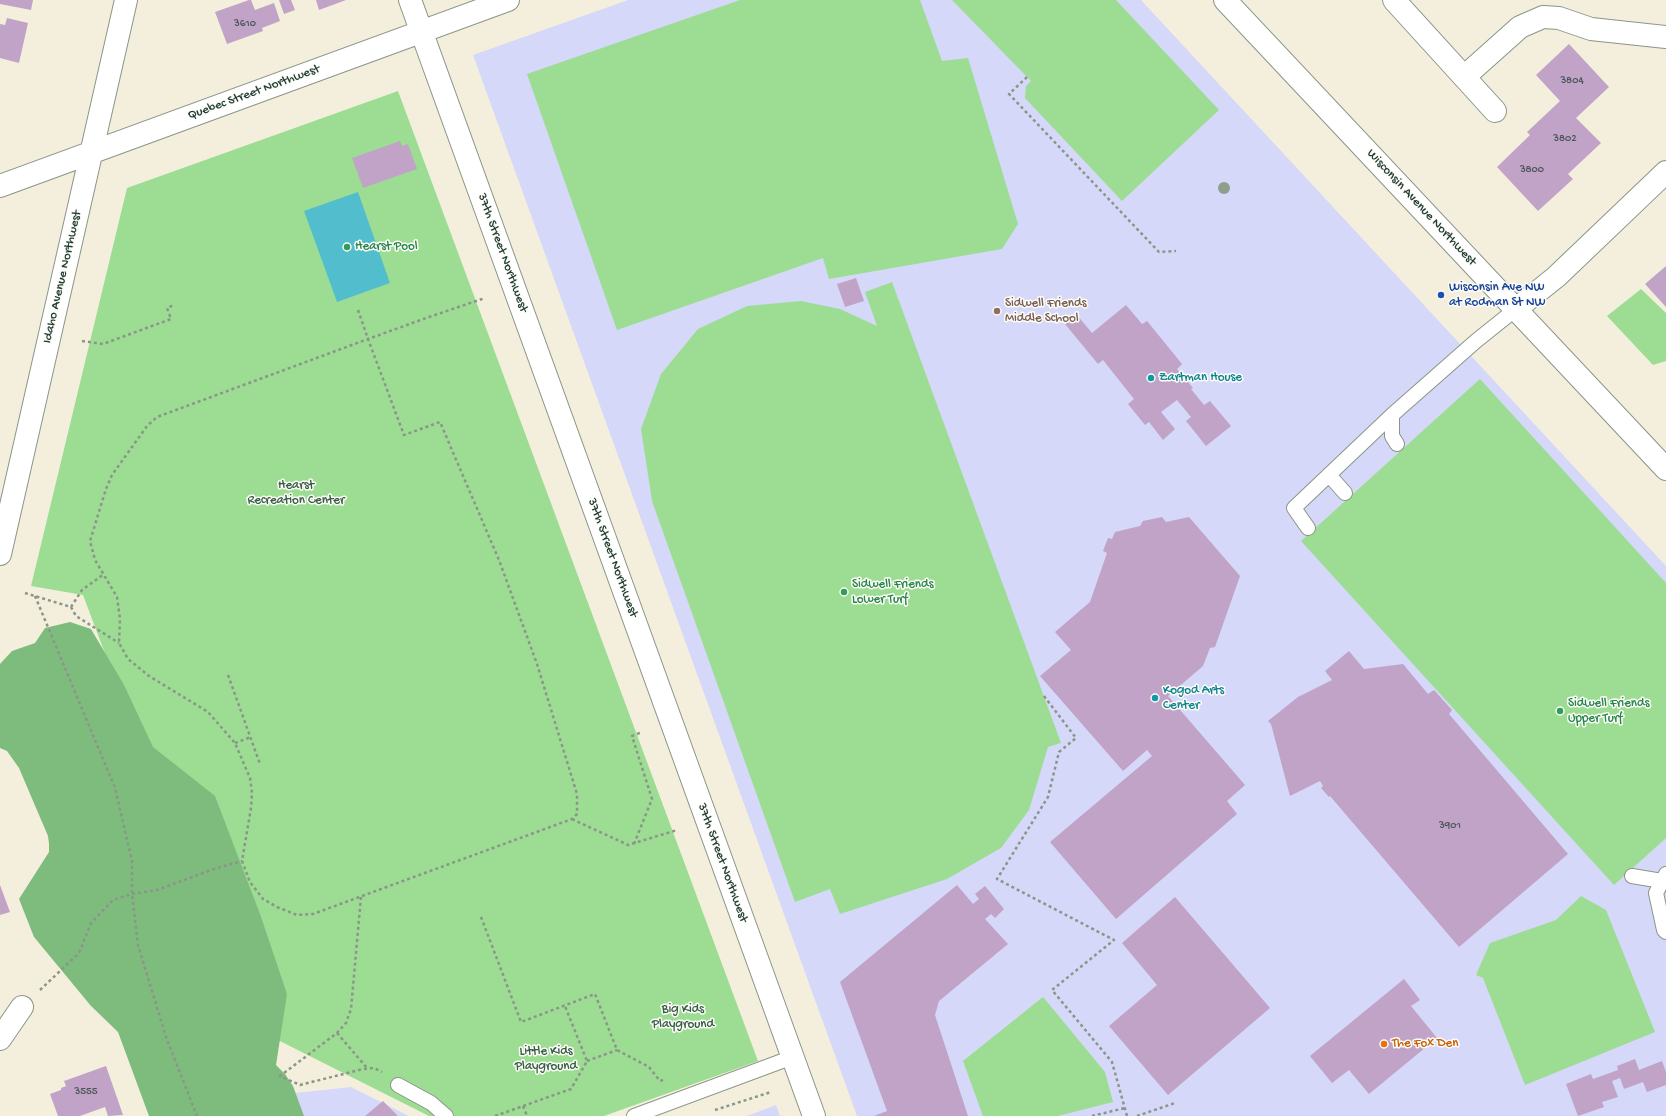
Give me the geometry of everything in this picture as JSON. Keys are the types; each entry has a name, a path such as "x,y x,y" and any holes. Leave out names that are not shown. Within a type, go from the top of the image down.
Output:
{"street":[{"name":"Idaho Avenue Northwest","path":"0,554 126,0"},
{"name":"37th Street Northwest","path":"410,0 814,1116"},
{"name":"Quebec Street Northwest","path":"0,186 508,0"},
{"name":"Wisconsin Avenue Northwest","path":"1225,0 1666,469"},
{"path":"1394,0 1495,111"},
{"path":"1464,77 1520,27 1543,17 1559,18 1591,29 1666,37"},
{"path":"1516,309 1556,277 1666,172"},
{"path":"0,1039 22,1007"}],"lane":[{"path":"1308,528 1294,508 1392,414 1476,341 1516,309"},
{"path":"1392,414 1392,436 1397,444"},
{"path":"1329,475 1345,492"},
{"path":"1632,876 1664,878 1656,893 1664,930 1666,932"},
{"path":"634,1116 793,1057"},
{"path":"398,1085 431,1103 446,1116"}],"path":[{"path":"1027,77 1010,94 1159,252 1176,251"},
{"path":"119,643 120,619 117,597 95,560 90,541 112,474 147,426 157,417 368,339 486,298"},
{"path":"82,341 103,344 171,319 167,308 174,305"},
{"path":"25,593 70,607 76,616 119,643 128,659 149,676 208,712 236,743 250,778 252,792 251,808 242,861 250,882 263,899 276,907 298,915 313,914 572,820 577,814 577,794 537,664 499,560 440,422 404,435 358,310"},
{"path":"70,607 82,590 104,574"},
{"path":"35,596 115,788 132,861 132,894 138,944 166,1037 197,1116"},
{"path":"228,675 260,764"},
{"path":"1044,696 1076,738 1058,752 1048,797 997,879 1114,940 1052,990 1112,1062 1128,1116"},
{"path":"634,844 652,799 632,736 642,732"},
{"path":"236,743 251,738"},
{"path":"572,820 628,845 677,830"},
{"path":"22,1007 79,953 91,923 113,900 132,894 157,890 214,869 242,861"},
{"path":"361,897 351,1009 346,1023 337,1033 280,1076 300,1085 368,1068 374,1068 390,1077 398,1085"},
{"path":"481,917 521,1022 595,994 617,1050 649,1067 660,1081 667,1079"},
{"path":"564,1006 587,1060"},
{"path":"337,1033 368,1068"},
{"path":"495,1116 571,1089 587,1060 617,1050"},
{"path":"1137,1116 1175,1103"},
{"path":"523,1106 527,1116"},
{"path":"1092,1116 1125,1108"}],"shaded area":[{"name":"Sidwell Friends Middle School","path":"628,0 1141,0 1666,566 1666,1116 857,1116 473,55"},
{"path":"351,1087 409,1116 294,1116 286,1094"},
{"path":"776,1105 780,1116 747,1116"}],"green space":[{"path":"740,0 920,0 942,61 968,58 1018,224 1002,249 829,279 823,258 617,330 527,74"},
{"path":"952,0 1116,0 1219,110 1122,201 1025,98 1026,86 1031,81"},
{"name":"Hearst Recreation Center","path":"398,91 758,1061 604,1116 429,1116 242,1022 232,991 83,595 31,586 127,188"},
{"path":"892,282 1061,743 1048,747 1029,810 1001,848 947,879 840,914 830,889 795,902 652,501 641,429 661,374 698,329 747,306 801,301 840,309 877,326 865,292"},
{"path":"1641,289 1666,313 1666,361 1653,365 1607,316"},
{"name":"Sidwell Friends Upper Turf","path":"1480,379 1666,583 1666,838 1614,885 1301,541"},
{"path":"70,622 91,629 124,685 153,747 215,796 260,914 287,994 276,1065 285,1074 293,1086 304,1116 149,1116 118,1032 91,1006 34,937 19,899 49,852 49,844 48,836 19,768 7,751 0,748 0,664 12,651 35,643 45,628"},
{"path":"1581,896 1606,910 1655,1032 1525,1085 1483,978 1476,975 1490,943 1556,920"},
{"path":"1043,997 1105,1072 1113,1102 1058,1116 983,1116 963,1061"}],"water":[{"name":"Hearst Pool","path":"358,192 390,283 337,302 304,211"}],"building":[{"path":"0,0 33,0 31,10 0,4"},
{"path":"251,0 255,10 274,3 280,21 262,28 263,31 227,44 215,12"},
{"path":"279,0 291,0 295,10 284,14"},
{"path":"316,0 346,0 319,10"},
{"path":"7,18 28,23 19,63 0,58 0,24 5,25"},
{"path":"1569,44 1609,87 1576,118 1601,143 1568,174 1573,179 1538,211 1497,167 1530,135 1527,132 1560,101 1536,75"},
{"path":"400,141 402,146 408,144 417,169 363,188 352,158"},
{"path":"1666,266 1666,307 1645,284"},
{"path":"856,278 864,301 845,307 837,284"},
{"name":"Zartman House","path":"1126,305 1142,324 1147,321 1182,364 1177,369 1193,388 1191,389 1204,405 1210,401 1231,426 1206,446 1186,421 1191,417 1177,400 1161,412 1175,429 1163,440 1149,422 1145,425 1128,404 1134,399 1103,360 1098,364 1065,324 1077,315 1092,333"},
{"name":"Kogod Arts Center","path":"1162,517 1166,522 1189,517 1240,576 1215,647 1210,648 1203,666 1168,696 1245,785 1227,801 1237,814 1116,919 1050,842 1152,756 1147,750 1123,771 1040,676 1071,650 1055,632 1090,602 1107,553 1103,551 1108,538 1112,539 1115,532 1140,526 1143,521"},
{"path":"1349,651 1364,669 1403,664 1428,694 1434,690 1452,710 1449,714 1568,854 1459,947 1330,796 1329,797 1321,788 1323,786 1320,781 1290,796 1271,724 1268,721 1298,697 1332,680 1325,671"},
{"path":"0,885 10,912 0,915"},
{"path":"957,885 973,904 979,899 975,894 985,886 1004,909 995,918 991,914 985,919 1008,944 939,1001 935,1015 968,1116 874,1116 887,1111 840,982"},
{"path":"1175,897 1270,1008 1168,1095 1109,1026 1157,985 1122,943"},
{"path":"1404,979 1420,1000 1411,1006 1437,1038 1369,1094 1349,1070 1332,1083 1310,1056"},
{"path":"1635,1059 1639,1070 1662,1061 1666,1072 1666,1085 1647,1092 1643,1082 1624,1089 1620,1078 1612,1081 1618,1097 1602,1102 1604,1107 1578,1116 1566,1084 1591,1074 1593,1079 1618,1070 1617,1066"},
{"path":"106,1066 123,1115 108,1116 105,1107 80,1116 58,1116 50,1094 61,1090 61,1088 66,1086 64,1081"},
{"path":"383,1101 398,1116 365,1116"}],"place":[{"name":"Hearst Pool","path":"347,247"},
{"name":"Wisconsin Ave NW at Rodman St NW","path":"1441,295"},
{"name":"Sidwell Friends Middle School","path":"997,311"},
{"name":"Zartman House","path":"1151,378"},
{"name":"Sidwell Friends Lower Turf","path":"844,592"},
{"name":"Kogod Arts Center","path":"1155,698"},
{"name":"Sidwell Friends Upper Turf","path":"1560,711"},
{"name":"The Fox Den","path":"1384,1044"}],"park label":[{"name":"Big Kids Playground","path":"683,1018"},
{"name":"Little Kids Playground","path":"546,1060"}]}
